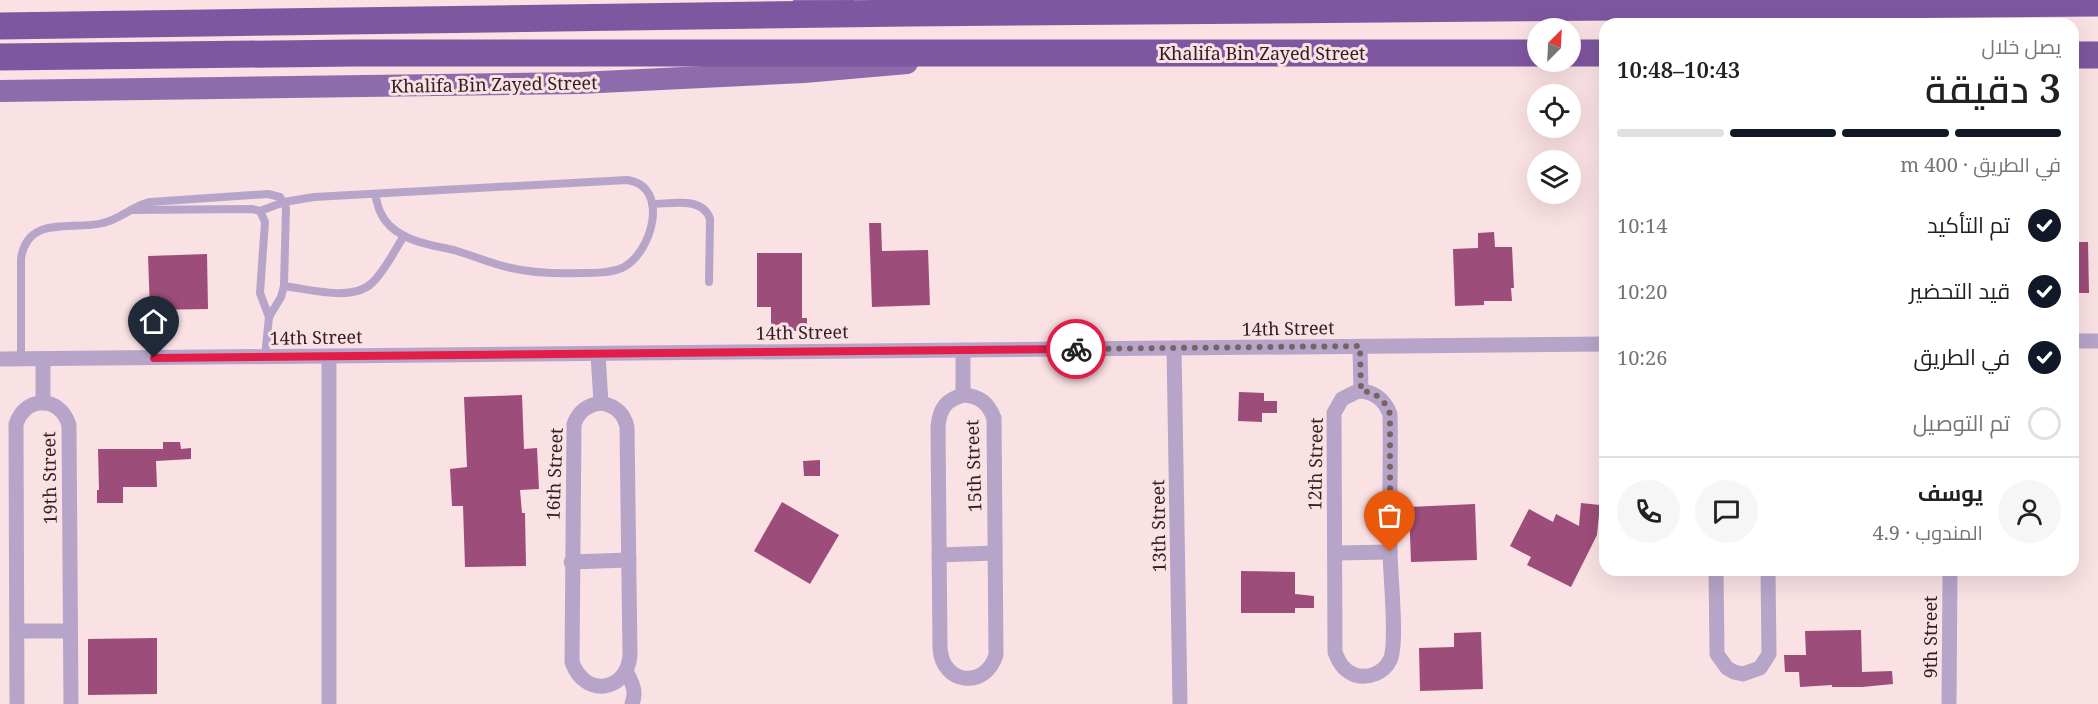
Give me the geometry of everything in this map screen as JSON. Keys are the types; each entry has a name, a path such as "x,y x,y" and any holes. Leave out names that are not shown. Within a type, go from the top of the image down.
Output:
{"highway":[{"path":"0,26 1377,4 2098,3"},
{"name":"Khalifa Bin Zayed Street","path":"0,57 343,53 1527,53"},
{"path":"1581,53 1599,53"}],"main road":[{"path":"804,0 908,13"},
{"name":"Khalifa Bin Zayed Street","path":"0,91 580,83 804,72 906,64 987,53"}],"street":[{"path":"2079,341 2098,341"},
{"name":"14th Street","path":"0,359 1599,344"},
{"path":"1360,346 1361,391"},
{"name":"13th Street","path":"1174,348 1180,704"},
{"name":"15th Street","path":"963,350 963,395"},
{"path":"598,354 602,403 619,410 625,418 627,427 630,656 626,672 634,687 635,696 632,704"},
{"path":"328,704 329,356"},
{"path":"42,403 43,359"},
{"name":"12th Street","path":"1361,391 1375,394 1382,399 1390,414 1390,552 1393,652 1384,668 1377,673 1359,676 1343,668 1335,652 1334,413 1342,399 1349,394 1361,391"},
{"name":"15th Street","path":"963,395 983,400 990,408 994,418 995,554 996,655 989,669 976,677 968,678 953,674 942,663 940,655 939,415 944,405 952,398 963,395"},
{"name":"19th Street","path":"17,704 16,424 22,411 42,403 57,407 69,425 71,704"},
{"name":"16th Street","path":"602,403 584,409 577,416 574,424 572,654 575,670 585,682 600,686 615,683 626,672"},
{"path":"1335,553 1390,552"},
{"path":"939,555 995,554"},
{"path":"572,562 629,560"},
{"path":"1716,576 1717,654 1727,668 1743,674 1760,669 1769,654 1768,576"},
{"name":"9th Street","path":"1949,704 1950,576"},
{"path":"16,631 69,631"}],"lane":[{"path":"129,210 252,209 260,211 284,202 314,197 627,180 644,185 648,190 652,204 650,232 642,251 623,267 612,271 558,274 529,272 497,265 404,236 390,226 379,212 375,194"},
{"path":"21,359 21,259 22,251 29,238 48,228 104,223 150,202 268,194 280,197 286,208 284,286 281,297 269,317 265,357"},
{"path":"652,204 694,204 707,210 710,219 709,282"},
{"path":"260,211 265,222 260,293 269,317"},
{"path":"284,286 341,294 358,292 372,283 404,236"}],"building":[{"path":"869,223 881,223 882,251 928,250 930,305 872,307"},
{"path":"1494,232 1495,247 1512,247 1514,288 1511,288 1512,301 1484,301 1484,305 1455,306 1453,249 1478,248 1478,233"},
{"path":"2079,242 2088,242 2089,293 2079,293"},
{"path":"757,253 802,253 802,318 807,318 807,331 771,331 771,307 757,307"},
{"path":"207,254 208,309 150,310 148,256"},
{"path":"1239,392 1264,393 1264,401 1277,401 1277,413 1262,413 1262,422 1238,421"},
{"path":"522,395 524,449 537,448 539,489 520,490 522,513 525,513 526,566 465,567 463,506 452,506 450,469 467,467 464,397"},
{"path":"163,442 180,442 181,449 191,448 191,459 156,461 157,487 123,487 123,503 97,503 98,449 163,449"},
{"path":"820,460 820,476 804,476 803,461"},
{"path":"782,502 839,535 810,584 754,551"},
{"path":"1581,503 1599,505 1597,535 1571,587 1527,565 1531,557 1510,546 1529,509 1553,522 1556,514 1579,526"},
{"path":"1475,504 1477,560 1411,562 1409,507"},
{"path":"1241,571 1295,572 1295,594 1314,596 1314,608 1295,608 1295,613 1241,613"},
{"path":"1861,630 1862,672 1892,671 1893,684 1862,687 1832,687 1832,685 1800,687 1799,672 1785,672 1784,655 1806,655 1805,631"},
{"path":"1481,632 1483,689 1420,691 1419,648 1454,647 1454,633"},
{"path":"157,638 157,694 88,695 88,639"}],"way so far":[{"path":"1076,349 1360,346 1361,391 1375,394 1382,399 1390,414 1390,552"}],"route":[{"path":"154,358 1076,349"}]}
